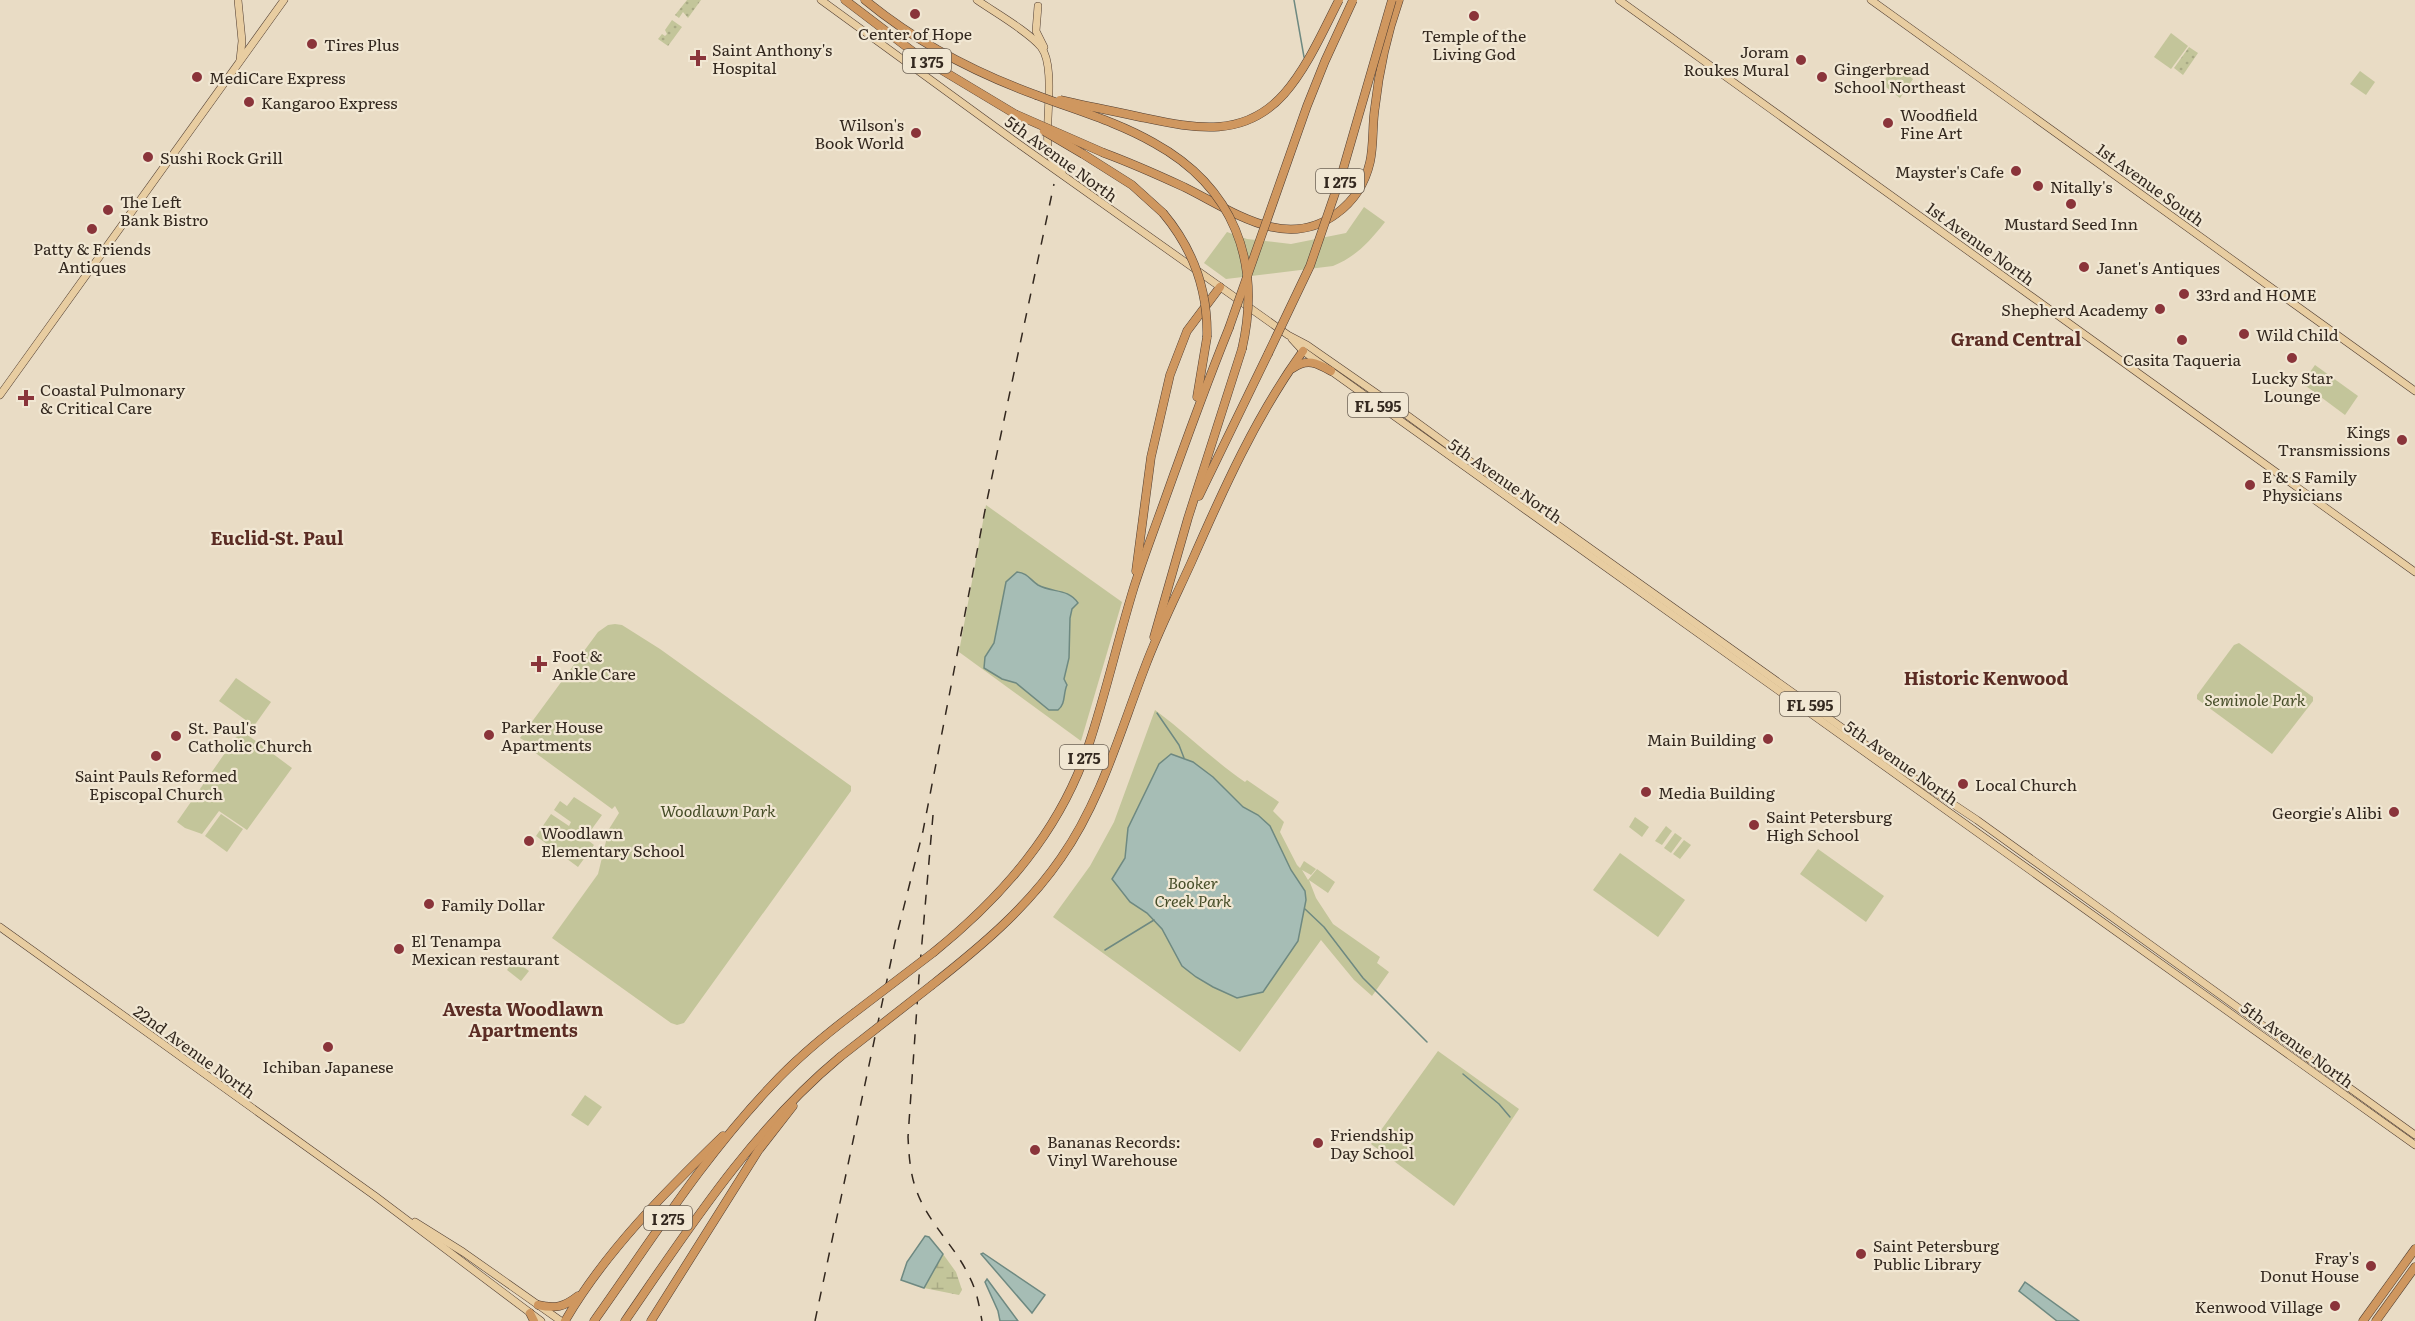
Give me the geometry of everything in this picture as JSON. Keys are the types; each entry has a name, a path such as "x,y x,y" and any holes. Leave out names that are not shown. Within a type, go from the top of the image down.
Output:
{"highway":[{"name":"I 375","path":"845,0 920,57 1014,114"},
{"name":"I 375","path":"865,0 901,28 942,54 983,74 1036,95"},
{"path":"1036,95 1182,126 1207,128 1239,124 1259,114 1283,94 1299,73 1339,0"},
{"name":"I 275","path":"594,1321 711,1158 744,1116 785,1071 854,1013 934,952 981,911 1041,843 1071,789 1089,746 1134,586 1193,419 1229,327 1307,106 1353,0"},
{"name":"I 275","path":"625,1321 711,1200 785,1108 821,1072 1002,927 1037,890 1062,857 1090,806 1114,751 1146,665 1164,615 1188,518 1310,266 1342,173 1392,0"},
{"path":"1014,114 1171,181 1258,224 1282,229 1304,228 1332,217 1344,208 1359,191 1370,161 1374,109 1382,61 1399,0"},
{"path":"1036,95 1152,142 1181,160 1207,183 1233,222 1246,263 1249,304 1242,348 1188,518"},
{"path":"1014,114 1132,184 1163,213 1181,236 1197,269 1204,295 1207,338 1206,357 1193,419"},
{"path":"1134,586 1151,457 1170,375 1187,332 1220,287"},
{"path":"1164,615 1225,485 1276,390 1303,351"},
{"path":"1289,370 1306,362 1315,362 1331,371"},
{"path":"651,1321 758,1151 821,1072"},
{"path":"563,1321 655,1204 744,1116"},
{"path":"2363,1321 2415,1249"},
{"path":"2376,1321 2415,1268"},
{"path":"538,1305 559,1307 582,1294"}],"main road":[{"path":"238,0 242,41 240,63"},
{"path":"0,395 284,0"},
{"name":"5th Avenue North","path":"821,0 1067,179 1288,335 1307,345 1389,402 1559,526 1985,826 2415,1135"},
{"path":"977,0 1035,41 1048,61"},
{"name":"1st Avenue North","path":"1619,0 2415,572"},
{"name":"1st Avenue South","path":"1871,0 2415,391"},
{"path":"1038,6 1036,31 1048,61"},
{"name":"FL 595","path":"1048,61 1048,148 1051,158 1067,179"},
{"name":"5th Avenue North","path":"1288,335 1303,351 2415,1145"},
{"path":"1847,741 1862,741"},
{"name":"22nd Avenue North","path":"0,927 375,1196 532,1317 541,1321"},
{"name":"22nd Avenue North","path":"375,1196 463,1252 563,1321"}],"green space":[{"path":"687,0 701,0 688,18 683,12 679,18 675,15"},
{"path":"672,20 682,27 668,46 658,39 662,34 665,36 667,34 665,30"},
{"path":"2171,33 2188,46 2171,69 2154,57"},
{"path":"2189,47 2198,53 2183,75 2174,68"},
{"path":"1895,65 1913,79 1900,98 1882,84"},
{"path":"2360,71 2375,82 2366,95 2350,84"},
{"path":"1364,207 1385,222 1362,248 1333,266 1226,279 1204,263 1227,232 1247,239 1291,244 1346,233"},
{"path":"2315,365 2358,396 2345,415 2302,383"},
{"path":"986,505 1122,602 1081,741 959,652"},
{"name":"Woodlawn Park","path":"608,625 622,625 660,649 851,786 851,791 684,1023 677,1025 552,938 598,874 609,829 619,813 615,806 612,809 526,746 525,741 520,738 598,632"},
{"name":"Seminole Park","path":"2239,643 2313,697 2313,701 2272,754 2197,699 2197,695 2234,645"},
{"path":"236,678 271,702 254,726 219,701"},
{"name":"Booker Creek Park","path":"1155,710 1233,774 1245,782 1247,780 1279,802 1273,811 1284,822 1280,832 1297,865 1300,868 1304,861 1316,869 1311,875 1302,870 1308,880 1317,869 1335,882 1328,893 1309,880 1316,898 1333,924 1380,957 1377,963 1389,972 1372,996 1354,980 1321,940 1240,1052 1053,917 1090,866 1114,822"},
{"path":"241,730 292,768 247,830 219,811 202,834 185,828 177,822"},
{"path":"574,797 602,815 586,837 574,829 594,845 578,867 536,836 551,814 569,826 571,822 554,810 560,801 567,806"},
{"path":"221,814 243,829 227,852 205,836"},
{"path":"1635,817 1649,827 1642,837 1629,827"},
{"path":"1666,826 1672,831 1662,845 1655,841"},
{"path":"1675,833 1682,838 1671,853 1664,848"},
{"path":"1684,840 1691,845 1680,859 1673,854"},
{"path":"1818,849 1884,896 1866,922 1800,874"},
{"path":"1620,853 1685,900 1658,937 1593,890"},
{"path":"514,960 529,971 521,981 507,970"},
{"path":"1438,1051 1519,1109 1454,1206 1371,1144"},
{"path":"585,1095 602,1107 588,1126 571,1115"},
{"path":"943,1254 956,1272 962,1290 959,1295 924,1288"}],"water":[{"path":"1017,572 1026,575 1043,587 1070,595 1078,603 1072,609 1070,618 1069,658 1064,679 1067,685 1062,705 1058,710 1049,710 1016,683 1002,679 984,668 985,657 994,643 1006,582"},
{"path":"1171,754 1193,762 1213,777 1243,807 1258,815 1270,826 1291,870 1305,891 1306,900 1298,941 1263,992 1237,998 1196,977 1182,966 1162,929 1147,913 1130,902 1112,879 1125,858 1128,828 1159,764"},
{"path":"925,1236 929,1237 943,1254 924,1288 901,1280 907,1262"},
{"path":"983,1253 1045,1295 1032,1313 981,1254"},
{"path":"987,1279 1018,1321 1000,1321 985,1282"},
{"path":"2025,1282 2079,1321 2057,1321 2019,1291"}],"waterway":[{"path":"1294,0 1304,57"},
{"path":"1157,713 1179,745 1184,758"},
{"path":"1305,909 1324,927 1363,978 1427,1042"},
{"path":"1105,950 1154,920"},
{"path":"1463,1074 1499,1104 1510,1117"}],"railway":[{"path":"815,1321 895,942 923,831 986,505 1054,184"},
{"path":"933,815 919,977 908,1137 909,1158 911,1172 922,1204 969,1276 976,1293 982,1321"}],"place":[{"name":"Center of Hope","path":"915,14"},
{"name":"Temple of the Living God","path":"1474,16"},
{"name":"Tires Plus","path":"312,44"},
{"name":"Saint Anthony's Hospital","path":"698,58"},
{"name":"Joram Roukes Mural","path":"1801,60"},
{"name":"MediCare Express","path":"197,77"},
{"name":"Gingerbread School Northeast","path":"1822,77"},
{"name":"Kangaroo Express","path":"249,102"},
{"name":"Woodfield Fine Art","path":"1888,123"},
{"name":"Wilson's Book World","path":"916,133"},
{"name":"Sushi Rock Grill","path":"148,157"},
{"name":"Mayster's Cafe","path":"2016,171"},
{"name":"Nitally's","path":"2038,186"},
{"name":"Mustard Seed Inn","path":"2071,204"},
{"name":"The Left Bank Bistro","path":"108,210"},
{"name":"Patty & Friends Antiques","path":"92,229"},
{"name":"Janet's Antiques","path":"2084,267"},
{"name":"33rd and HOME","path":"2184,294"},
{"name":"Shepherd Academy","path":"2160,309"},
{"name":"Wild Child","path":"2244,334"},
{"name":"Casita Taqueria","path":"2182,340"},
{"name":"Lucky Star Lounge","path":"2292,358"},
{"name":"Coastal Pulmonary & Critical Care","path":"26,398"},
{"name":"Kings Transmissions","path":"2402,440"},
{"name":"E & S Family Physicians","path":"2250,485"},
{"name":"Foot & Ankle Care","path":"539,664"},
{"name":"Parker House Apartments","path":"489,735"},
{"name":"St. Paul's Catholic Church","path":"176,736"},
{"name":"Main Building","path":"1768,739"},
{"name":"Saint Pauls Reformed Episcopal Church","path":"156,756"},
{"name":"Local Church","path":"1963,784"},
{"name":"Media Building","path":"1646,792"},
{"name":"Georgie's Alibi","path":"2394,812"},
{"name":"Saint Petersburg High School","path":"1754,825"},
{"name":"Woodlawn Elementary School","path":"529,841"},
{"name":"Family Dollar","path":"429,904"},
{"name":"El Tenampa Mexican restaurant","path":"399,949"},
{"name":"Ichiban Japanese","path":"328,1047"},
{"name":"Friendship Day School","path":"1318,1143"},
{"name":"Bananas Records: Vinyl Warehouse","path":"1035,1150"},
{"name":"Saint Petersburg Public Library","path":"1861,1254"},
{"name":"Fray's Donut House","path":"2371,1266"},
{"name":"Kenwood Village","path":"2335,1306"}],"district":[{"name":"Grand Central","path":"2016,338"},
{"name":"Euclid-St. Paul","path":"277,537"},
{"name":"Historic Kenwood","path":"1986,677"},
{"name":"Avesta Woodlawn Apartments","path":"523,1018"}]}
